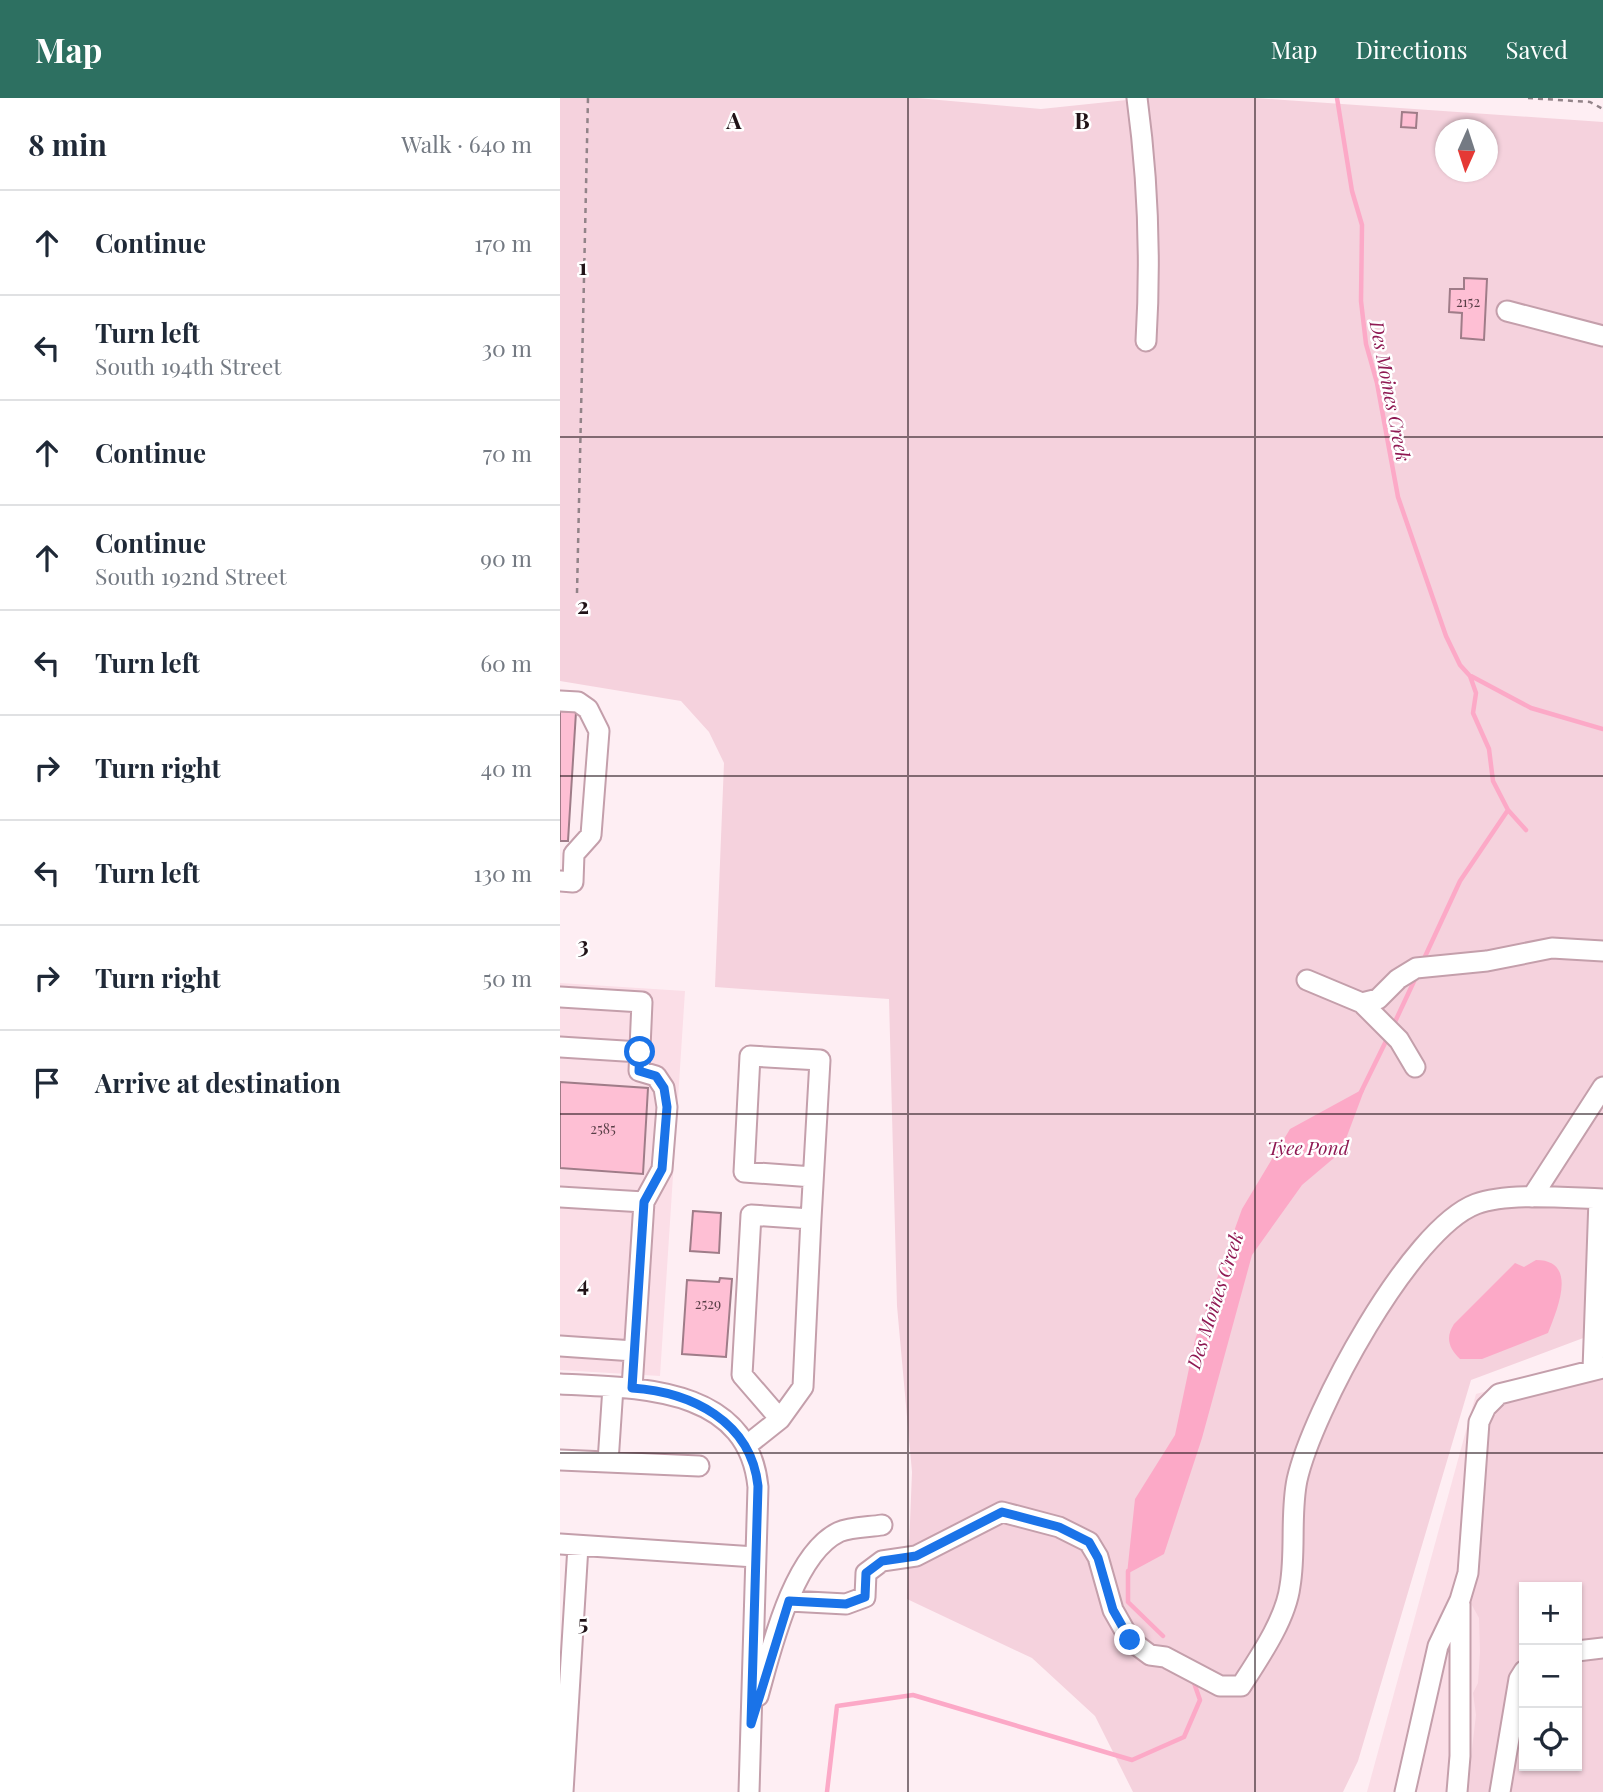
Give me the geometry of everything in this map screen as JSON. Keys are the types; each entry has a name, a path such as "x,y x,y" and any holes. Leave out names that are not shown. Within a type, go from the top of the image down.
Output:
{"street":[{"path":"1137,98 1149,218 1150,274 1146,341"},
{"path":"1507,311 1603,336"},
{"path":"560,701 578,702 588,709 599,731 592,835 574,854 573,882 560,881"},
{"path":"1362,1003 1378,999 1398,979 1416,968 1487,961 1552,948 1603,951"},
{"path":"1307,980 1362,1003 1399,1040 1415,1067"},
{"path":"560,997 642,1002 639,1071 656,1076 664,1088 667,1107 662,1169 644,1202 634,1351 622,1388 608,1462"},
{"path":"560,1047 640,1052"},
{"path":"746,1446 780,1419 803,1387 820,1060 750,1056 744,1172 813,1177"},
{"path":"1532,1197 1603,1087"},
{"path":"560,1197 644,1202"},
{"path":"789,1601 846,1604 865,1597 866,1573 882,1561 916,1556 1002,1512 1059,1527 1089,1542 1098,1558 1113,1610 1130,1640 1150,1655 1165,1657 1220,1686 1241,1686 1266,1646 1290,1589 1297,1480 1325,1405 1385,1294 1447,1220 1477,1204 1532,1197 1601,1199 1598,1369 1499,1394 1486,1407 1479,1422 1468,1573 1460,1600 1438,1646 1405,1792"},
{"path":"780,1419 741,1375 751,1215 811,1219"},
{"path":"560,1346 634,1351"},
{"path":"560,1384 666,1393 697,1404 727,1423 746,1446 757,1472 749,1792"},
{"path":"560,1460 699,1466"},
{"path":"751,1724 789,1601 811,1554 839,1532 882,1525"},
{"path":"563,1792 569,1545 755,1557"},
{"path":"1457,1792 1460,1756 1460,1600"},
{"path":"1582,1650 1603,1648"},
{"path":"1500,1792 1519,1679"}],"path":[{"path":"577,593 588,98"},
{"path":"1528,98 1590,102 1603,109"}],"shaded area":[{"path":"560,98 917,98 1041,109 1146,98 1255,98 1603,122 1603,1254 1586,1337 1471,1380 1358,1761 1343,1792 1133,1792 1095,1716 1032,1658 907,1599 912,1472 897,1306 889,999 715,987 724,763 709,732 681,701 560,681"},
{"path":"560,983 685,991 660,1376 560,1370"},
{"path":"1603,1359 1603,1792 1367,1792 1476,1394"},
{"path":"1603,1374 1603,1645 1582,1647 1582,1582 1519,1582 1519,1686 1497,1792 1467,1792 1476,1715 1473,1693 1478,1683 1480,1652 1479,1618 1468,1598 1486,1418 1494,1406"},
{"path":"1603,1652 1603,1792 1505,1792 1519,1707 1519,1771 1582,1771 1582,1654"}],"water":[{"name":"Tyee Pond","path":"1365,1088 1341,1152 1302,1185 1252,1255 1202,1438 1164,1554 1127,1574 1135,1499 1175,1435 1195,1340 1242,1209 1290,1129"},
{"path":"1536,1260 1549,1262 1557,1268 1561,1277 1562,1288 1548,1333 1482,1359 1460,1359 1450,1343 1454,1324 1515,1263 1524,1267"}],"building":[{"path":"1402,112 1417,113 1416,128 1401,127"},
{"path":"1464,278 1487,279 1484,340 1461,338 1462,313 1449,312 1450,289 1464,289"},
{"path":"560,711 576,712 568,841 560,841"},
{"path":"560,1082 648,1088 643,1174 560,1168"},
{"path":"693,1211 721,1213 719,1253 690,1251"},
{"path":"720,1278 732,1279 726,1357 682,1354 687,1280 719,1282"}],"waterway":[{"name":"Des Moines Creek","path":"1337,98 1352,191 1362,225 1361,301 1366,344 1377,383 1398,497 1446,636 1460,665 1470,676 1476,693 1473,713 1489,749 1493,781 1508,810 1526,830"},
{"name":"Des Moines Creek","path":"1471,676 1531,708 1603,729"},
{"name":"Des Moines Creek","path":"1422,963 1460,881 1508,810"},
{"name":"Des Moines Creek","path":"1393,1026 1416,977"},
{"name":"Des Moines Creek","path":"1361,1092 1388,1037"},
{"name":"Des Moines Creek","path":"1128,1571 1128,1602 1163,1636"},
{"name":"Des Moines Creek","path":"827,1792 837,1706 913,1695 1132,1760 1184,1737 1200,1700 1193,1680"}],"route":[{"path":"640,1052 639,1071 656,1076 664,1088 667,1107 662,1169 644,1202 632,1388 684,1398 715,1413 738,1434 757,1472 751,1724 767,1663 789,1601 846,1604 865,1597 866,1573 882,1561 916,1556 1002,1512 1059,1527 1089,1542 1098,1558 1113,1610 1130,1640"}]}
